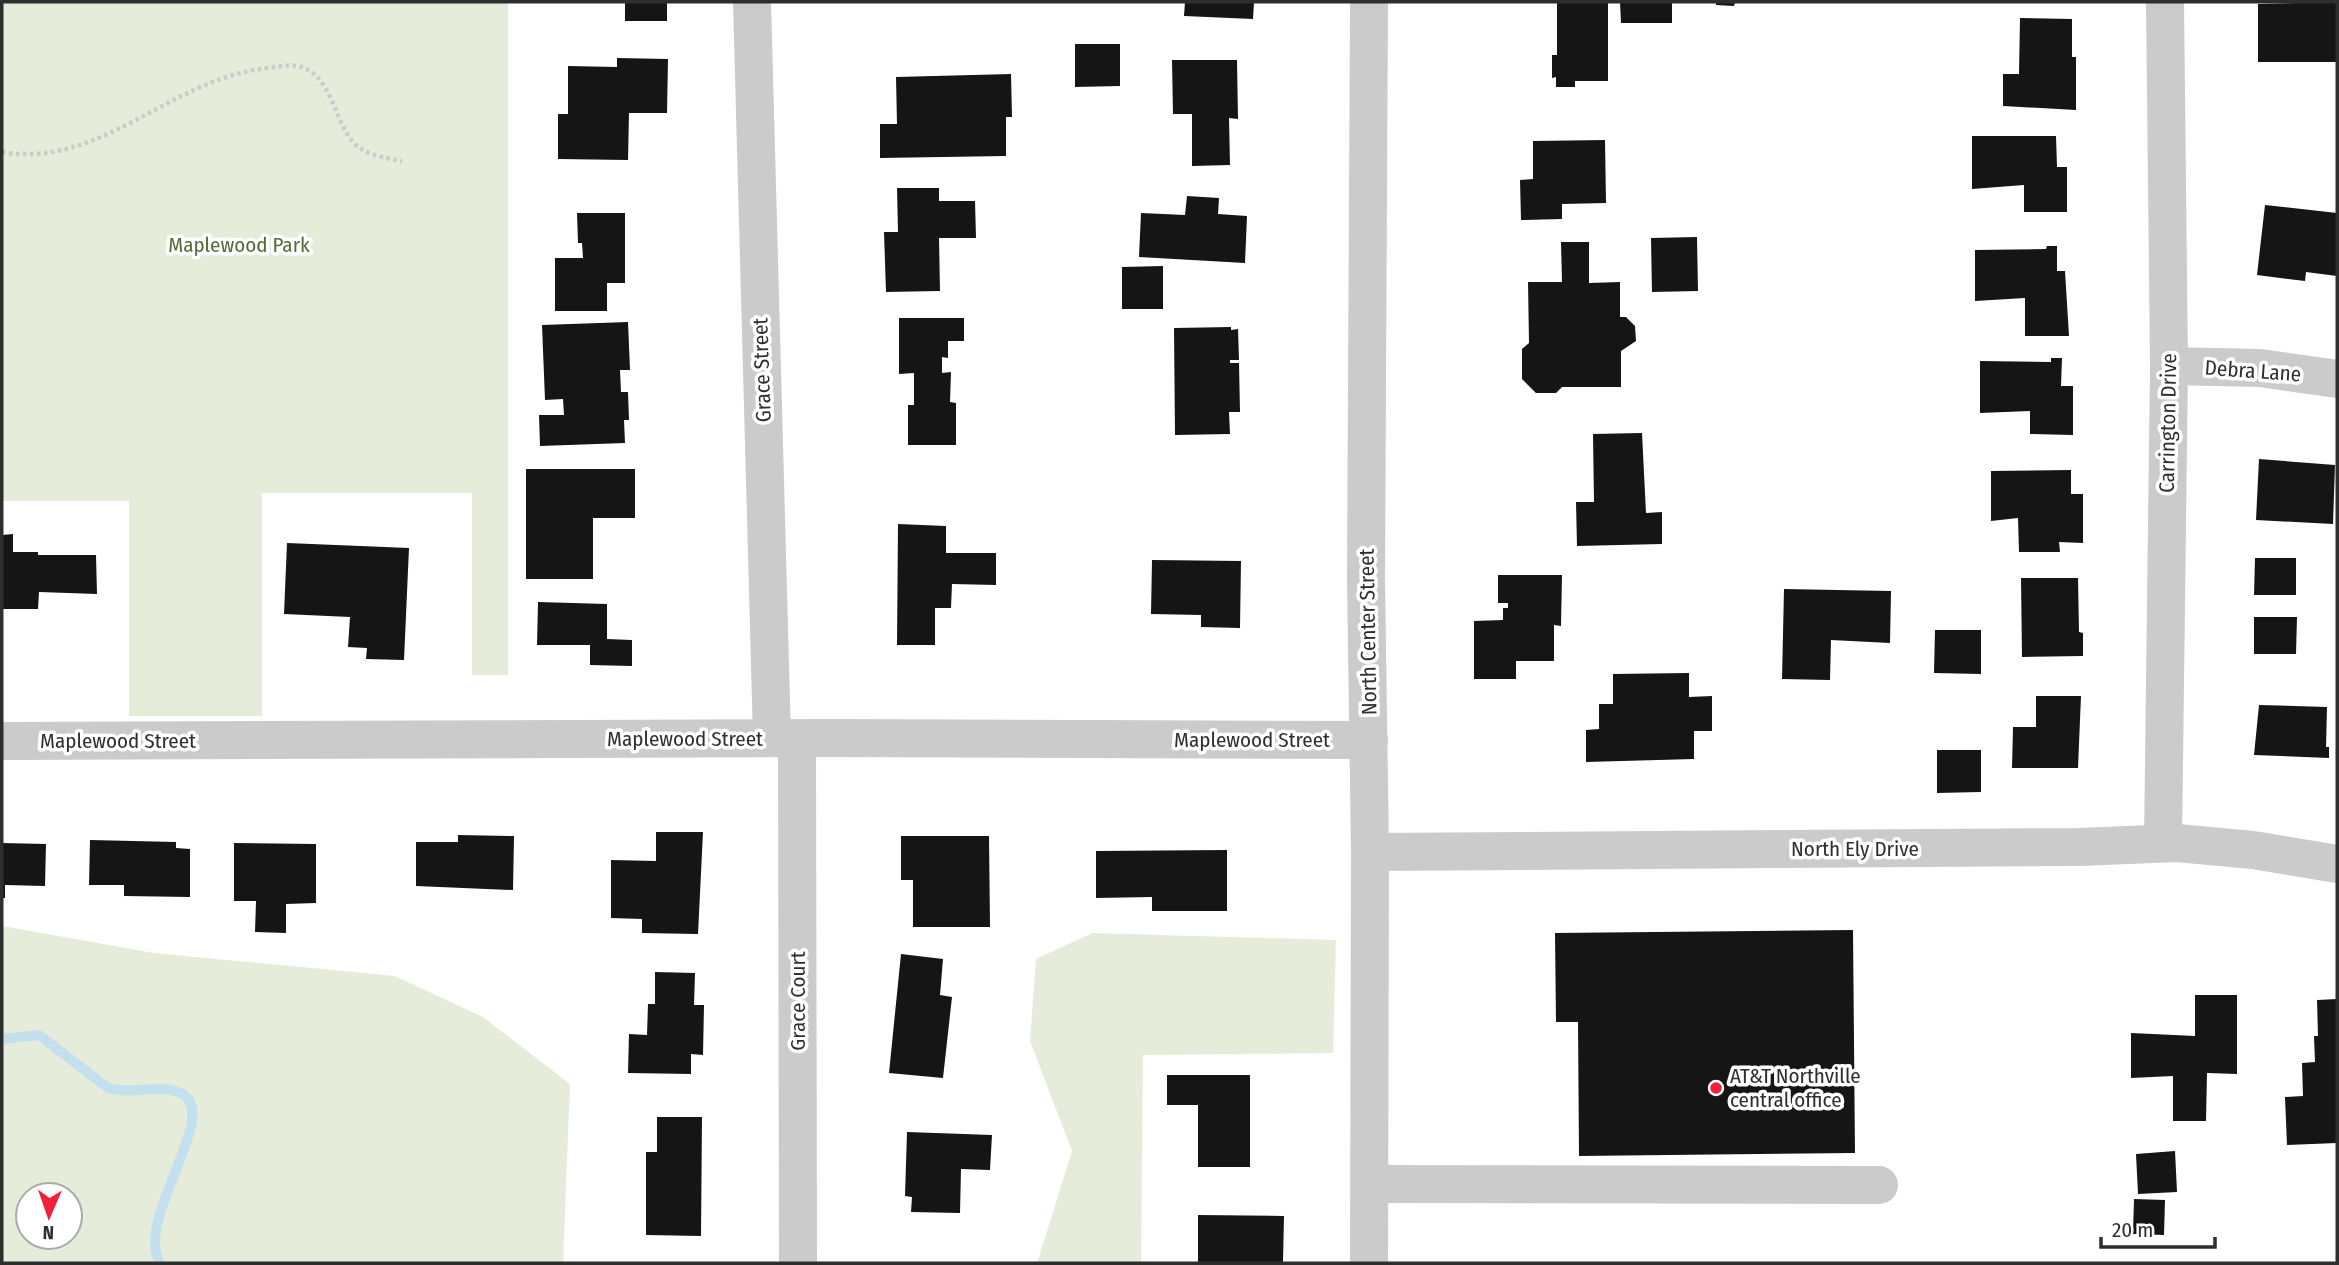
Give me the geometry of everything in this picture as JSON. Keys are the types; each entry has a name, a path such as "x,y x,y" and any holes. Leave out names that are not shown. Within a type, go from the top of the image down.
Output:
{"street":[{"name":"Grace Street","path":"752,2 785,738"},
{"name":"North Center Street","path":"1370,2 1370,1263"},
{"name":"Carrington Drive","path":"2163,844 2169,366 2165,2"},
{"name":"Debra Lane","path":"2169,366 2260,368 2337,379"},
{"name":"Maplewood Street","path":"2,741 785,738 1369,740"},
{"name":"Grace Court","path":"785,738 798,1263"},
{"name":"North Ely Drive","path":"1370,852 2065,848 2163,844 2253,850 2337,864"},
{"path":"1370,1184 1879,1185"}],"path":[{"path":"2,152 21,155 58,154 91,144 116,128 229,74 296,66 309,70 317,78 330,96 353,143 372,155 401,161"}],"green space":[{"name":"Maplewood Park","path":"2,2 508,2 508,675 472,675 472,493 262,493 262,716 129,716 129,501 2,501"},
{"path":"2,926 154,953 395,976 483,1017 570,1084 563,1263 2,1263"},
{"path":"1092,933 1336,940 1333,1053 1143,1055 1141,1263 1037,1263 1072,1151 1030,1041 1036,959"}],"building":[{"path":"625,2 667,2 667,21 625,21"},
{"path":"1185,2 1254,2 1253,19 1184,16"},
{"path":"1557,2 1608,2 1608,81 1575,81 1575,87 1556,87 1556,77 1552,78 1552,55 1557,55"},
{"path":"1620,2 1672,2 1672,23 1621,23"},
{"path":"1716,2 1735,2 1734,6 1716,5"},
{"path":"2337,2 2337,62 2258,62 2258,4"},
{"path":"2020,18 2072,19 2072,57 2076,57 2076,110 2003,106 2003,74 2019,74"},
{"path":"1075,44 1120,44 1120,86 1075,87"},
{"path":"617,58 668,59 667,113 629,113 628,160 558,159 558,114 568,114 568,66 617,67"},
{"path":"1172,60 1237,60 1238,119 1229,118 1230,165 1192,166 1192,114 1173,114"},
{"path":"1011,74 1012,117 1006,117 1006,156 880,158 880,124 897,124 896,77"},
{"path":"1972,136 2056,136 2057,167 2067,167 2067,212 2024,212 2024,185 1972,189"},
{"path":"1605,140 1606,203 1562,204 1562,219 1521,220 1520,180 1533,179 1533,141"},
{"path":"897,188 939,188 939,201 975,201 976,238 939,238 940,291 886,292 884,232 898,232"},
{"path":"1187,196 1219,198 1218,214 1247,216 1245,263 1139,257 1141,213 1185,215"},
{"path":"2265,205 2337,213 2337,276 2306,272 2305,281 2257,275"},
{"path":"577,213 625,213 625,283 607,283 607,311 555,311 555,258 583,258 582,243 578,243"},
{"path":"1697,237 1698,291 1652,292 1651,238"},
{"path":"1561,242 1589,242 1589,283 1620,282 1620,317 1626,317 1635,326 1636,341 1621,351 1621,387 1562,387 1556,393 1536,393 1522,379 1522,349 1529,343 1528,282 1562,282"},
{"path":"2047,246 2057,246 2057,271 2065,271 2069,336 2025,336 2025,298 1975,301 1975,250 2046,249"},
{"path":"1163,266 1163,309 1122,309 1122,267"},
{"path":"899,318 964,318 964,341 948,341 948,358 942,357 942,373 951,372 950,402 956,403 956,445 908,445 908,405 914,405 914,373 899,374"},
{"path":"628,322 630,370 620,370 621,392 628,392 629,420 624,420 625,443 540,446 539,415 564,415 563,399 545,400 542,325"},
{"path":"1231,327 1231,330 1238,329 1239,360 1230,360 1230,363 1239,363 1240,412 1229,412 1230,434 1175,435 1174,328"},
{"path":"2051,358 2062,358 2061,386 2073,386 2073,435 2030,434 2030,411 1980,413 1980,361 2051,362"},
{"path":"1642,433 1646,513 1662,512 1662,544 1577,546 1576,502 1594,502 1593,434"},
{"path":"2259,459 2335,465 2333,524 2256,520"},
{"path":"526,469 635,469 635,518 593,518 593,579 526,579"},
{"path":"2071,470 2071,494 2083,494 2083,543 2059,542 2060,552 2019,552 2018,518 1991,521 1991,471"},
{"path":"898,524 946,526 946,553 996,553 996,585 952,584 951,608 935,608 935,645 897,645"},
{"path":"13,534 13,552 96,555 97,594 39,592 38,609 2,609 2,535"},
{"path":"287,543 409,548 404,660 366,659 367,648 348,647 350,617 284,614"},
{"path":"2255,558 2296,558 2296,595 2254,595"},
{"path":"1152,560 1241,561 1240,628 1201,627 1201,615 1151,614"},
{"path":"1498,575 1562,575 1561,626 1554,625 1554,661 1516,661 1516,679 1474,679 1474,621 1503,620 1503,608 1508,608 1508,603 1498,603"},
{"path":"2021,578 2078,578 2079,632 2083,633 2083,656 2022,657"},
{"path":"1784,589 1891,591 1890,643 1831,640 1830,680 1782,679"},
{"path":"538,602 607,604 607,639 632,640 632,666 590,665 590,645 537,645"},
{"path":"2254,617 2297,617 2296,654 2254,654"},
{"path":"1935,630 1981,630 1981,674 1934,673"},
{"path":"1689,673 1689,697 1712,696 1712,731 1694,731 1694,759 1586,762 1586,730 1599,729 1599,704 1613,704 1613,674"},
{"path":"2036,696 2081,696 2078,768 2012,768 2013,727 2036,727"},
{"path":"2259,705 2327,707 2326,747 2329,747 2329,758 2254,755"},
{"path":"1937,750 1981,750 1981,792 1937,793"},
{"path":"656,832 703,832 698,934 642,933 642,919 611,918 611,860 656,861"},
{"path":"458,835 514,836 513,890 416,886 416,842 458,842"},
{"path":"901,836 989,836 990,927 913,927 913,880 901,880"},
{"path":"90,840 176,842 176,848 190,849 190,897 124,896 124,885 89,885"},
{"path":"2,843 46,844 45,886 5,885 5,898 2,898"},
{"path":"234,843 316,844 316,903 286,904 286,933 255,932 256,901 234,901"},
{"path":"1227,850 1227,911 1152,911 1152,897 1096,898 1096,851"},
{"name":"AT&T Northville central office","path":"1853,930 1855,1153 1579,1156 1578,1022 1556,1022 1555,933"},
{"path":"901,954 943,959 940,995 952,997 943,1078 889,1073"},
{"path":"655,972 695,973 694,1005 704,1005 703,1055 691,1054 691,1074 628,1073 629,1034 647,1035 648,1004 655,1004"},
{"path":"2195,995 2237,995 2237,1074 2207,1073 2206,1121 2173,1121 2173,1076 2131,1078 2131,1033 2195,1036"},
{"path":"2337,999 2337,1143 2287,1145 2285,1097 2303,1096 2302,1063 2315,1062 2314,1036 2318,1036 2317,1000"},
{"path":"1167,1075 1250,1075 1250,1167 1198,1167 1198,1105 1167,1105"},
{"path":"657,1117 702,1117 701,1236 646,1235 646,1152 657,1152"},
{"path":"907,1132 992,1135 990,1170 961,1169 960,1213 911,1212 912,1197 905,1196"},
{"path":"2175,1151 2177,1192 2138,1194 2136,1154"},
{"path":"2134,1199 2165,1200 2164,1235 2133,1234"},
{"path":"1198,1215 1284,1216 1283,1262 1198,1263"}],"waterway":[{"path":"2,1039 39,1035 108,1088 170,1090 178,1092 190,1102 192,1120 187,1142 158,1220 155,1243 160,1263"}],"place":[{"name":"AT&T Northville central office","path":"1716,1088"}]}
